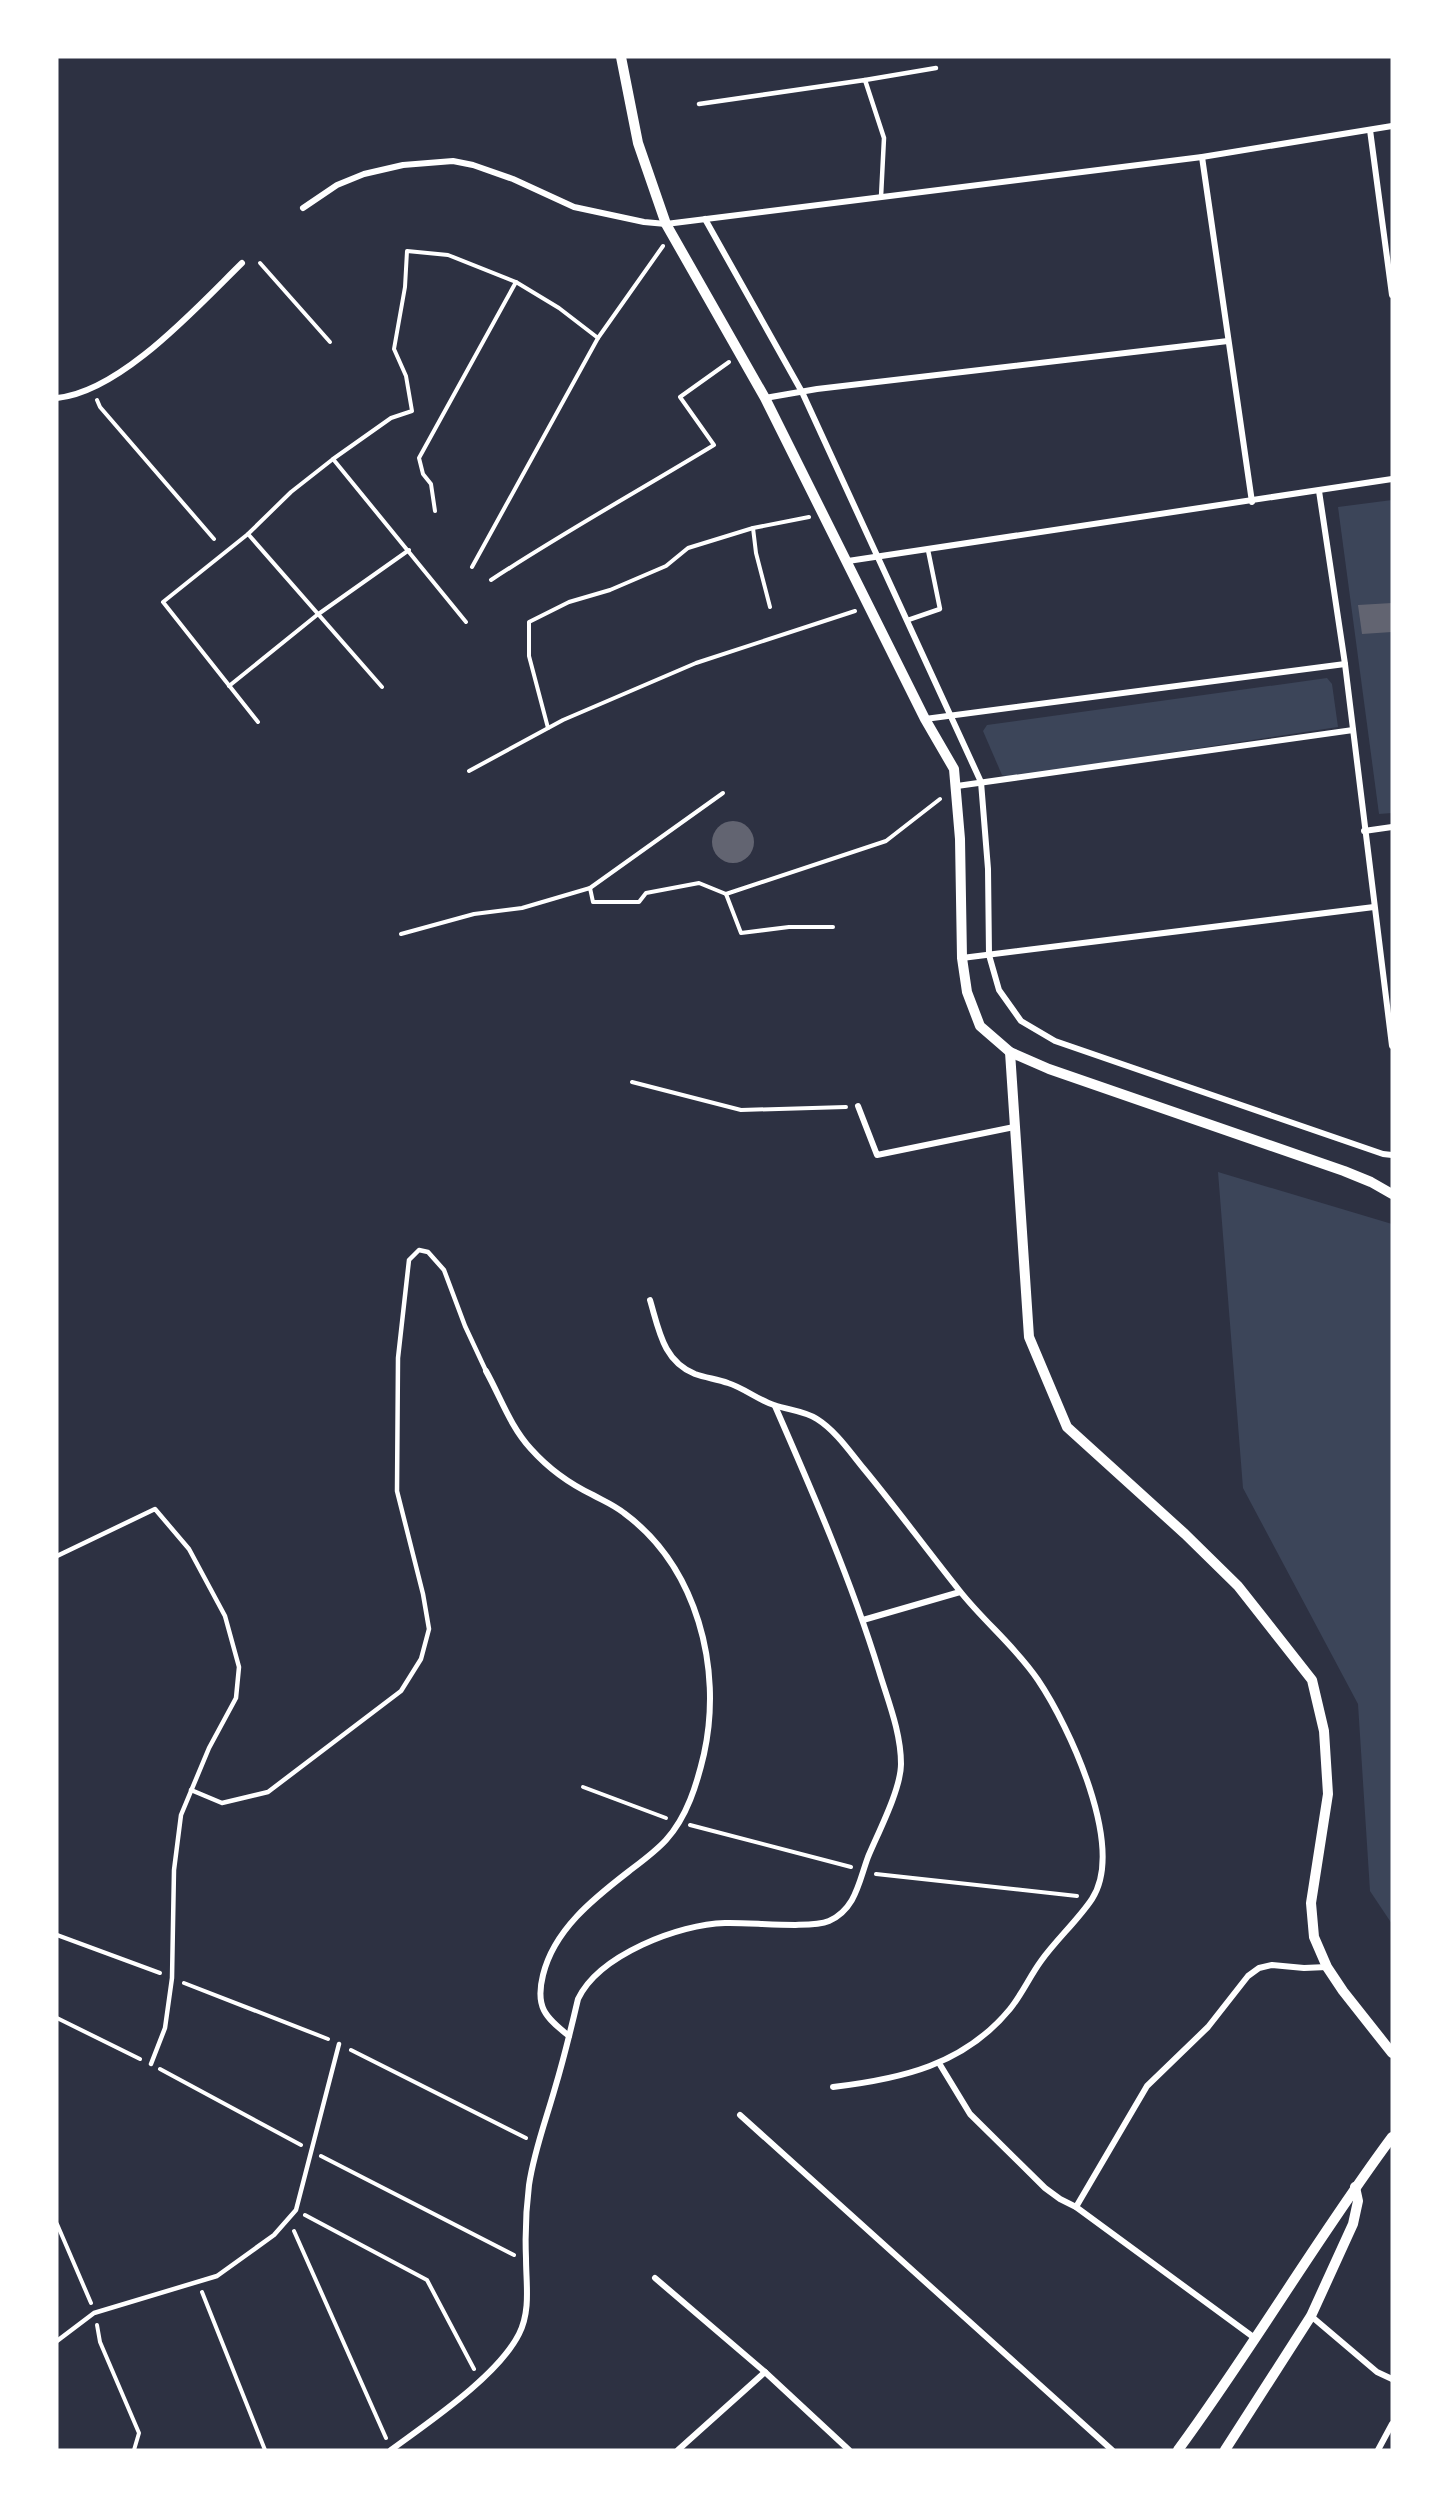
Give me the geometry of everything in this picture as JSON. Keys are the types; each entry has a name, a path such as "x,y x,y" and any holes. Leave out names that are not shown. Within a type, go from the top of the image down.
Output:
{"street":[{"path":"621,57 638,143 666,224 765,398 925,719 954,769 960,839 962,958 967,992 980,1026 1010,1053 1059,1073 1344,1171 1392,1194"},
{"path":"303,208 337,185 364,174 403,165 453,161 502,175 574,207 644,222 666,224 1202,157 1392,126"},
{"path":"1370,130 1392,295"},
{"path":"1202,157 1252,502"},
{"path":"705,219 802,392 981,782 988,869 989,955 999,990 1022,1021 1055,1041 1383,1154 1392,1155"},
{"path":"57,398 91,387 114,376 171,332 242,263"},
{"path":"765,398 1227,341"},
{"path":"848,561 1252,502 1392,479"},
{"path":"1318,491 1345,664 1374,907 1389,996 1392,1046"},
{"path":"925,719 1345,664"},
{"path":"957,786 1353,730"},
{"path":"1364,831 1392,827"},
{"path":"962,958 1374,907"},
{"path":"1010,1053 1029,1337 1067,1427 1239,1586 1312,1680 1324,1731 1328,1794 1311,1903 1314,1937 1327,1967 1392,2053"},
{"path":"858,1106 877,1155 1014,1127"},
{"path":"650,1300 660,1337 675,1362 690,1372 726,1382 775,1406 817,1419 836,1436 928,1548 960,1592 1023,1659 1038,1680 1050,1700 1087,1780 1098,1814 1101,1838 1099,1880 1093,1898 1039,1963 1009,2009 978,2041 959,2054 939,2063 897,2077 833,2087"},
{"path":"486,1371 502,1400 509,1419 532,1450 561,1476 610,1503 637,1522 661,1549 689,1595 705,1648 710,1704 701,1762 684,1815 655,1851 606,1889 568,1925 551,1952 542,1978 540,1999 550,2021 569,2036"},
{"path":"391,2450 430,2422 480,2380 519,2335 526,2316 528,2274 526,2209 538,2144 583,1990 598,1973 628,1952 670,1935 723,1923 801,1924 828,1922 839,1915 854,1898 895,1791 901,1765 895,1722 863,1620 821,1512 775,1406"},
{"path":"863,1620 960,1592"},
{"path":"1076,2207 1147,2086 1208,2027 1248,1976 1259,1968 1272,1965 1304,1968 1327,1967"},
{"path":"939,2063 970,2114 1045,2188 1076,2207 1256,2338"},
{"path":"740,2115 1113,2450"},
{"path":"1178,2450 1256,2338 1355,2187 1392,2137"},
{"path":"1225,2450 1311,2316 1353,2224 1358,2201 1355,2187"},
{"path":"655,2278 765,2372 849,2450"},
{"path":"1311,2316 1377,2372 1392,2379"},
{"path":"678,2450 765,2372"},
{"path":"1378,2450 1392,2424"}],"lane":[{"path":"699,104 936,68"},
{"path":"865,80 884,138 881,197"},
{"path":"908,620 940,609 928,550"},
{"path":"191,1790 222,1803 268,1792 401,1691 421,1659 429,1629 423,1594 397,1491 398,1358 409,1260 419,1250 428,1252 444,1270 465,1326 486,1371"},
{"path":"57,1556 155,1509 189,1549 225,1616 238,1666 236,1698 210,1748 181,1815 174,1870 172,1978 165,2028 151,2064"},
{"path":"57,2341 94,2313 217,2276 274,2235 296,2210 339,2044"}],"path":[{"path":"471,567 598,338 672,234"},
{"path":"258,722 163,602 248,534 291,492 333,459 391,418 412,411 406,376 394,349 405,287 407,251 448,255 516,282 559,308 598,338"},
{"path":"260,263 330,342"},
{"path":"435,511 431,484 423,474 419,458 516,282"},
{"path":"491,580 553,539 714,445 680,398 740,354"},
{"path":"91,387 100,407 214,539"},
{"path":"333,459 466,622"},
{"path":"548,728 529,656 529,622 569,602 610,590 666,566 687,548 753,528 824,514"},
{"path":"753,528 756,553 770,607"},
{"path":"248,534 382,687"},
{"path":"229,686 317,615 409,550"},
{"path":"469,771 548,728 696,663 870,606"},
{"path":"590,888 593,902 639,903 646,893 699,883 726,894 886,841 957,786"},
{"path":"401,934 474,914 522,908 590,888 723,794"},
{"path":"726,894 741,933 789,927 833,927"},
{"path":"632,1082 741,1110 858,1106"},
{"path":"583,1787 679,1823 884,1876 1093,1898"},
{"path":"57,1935 339,2044 538,2144"},
{"path":"57,2019 151,2064 311,2151 526,2261"},
{"path":"296,2210 427,2280 480,2380"},
{"path":"288,2219 391,2450"},
{"path":"57,2224 94,2313 100,2343 139,2433 134,2450"},
{"path":"198,2282 265,2450"}],"shaded area":[{"path":"1392,500 1392,813 1379,814 1338,507"},
{"path":"1327,678 1332,684 1338,727 1009,777 1002,775 983,731 987,725"},
{"path":"1218,1172 1392,1224 1392,1924 1370,1891 1358,1704 1243,1488"}],"building":[{"path":"1392,603 1392,632 1362,634 1358,605"},
{"path":"733,821 741,822 748,827 753,834 753,850 748,857 741,862 733,863 725,862 718,857 713,850 712,842 713,834 718,827 725,822"}]}
